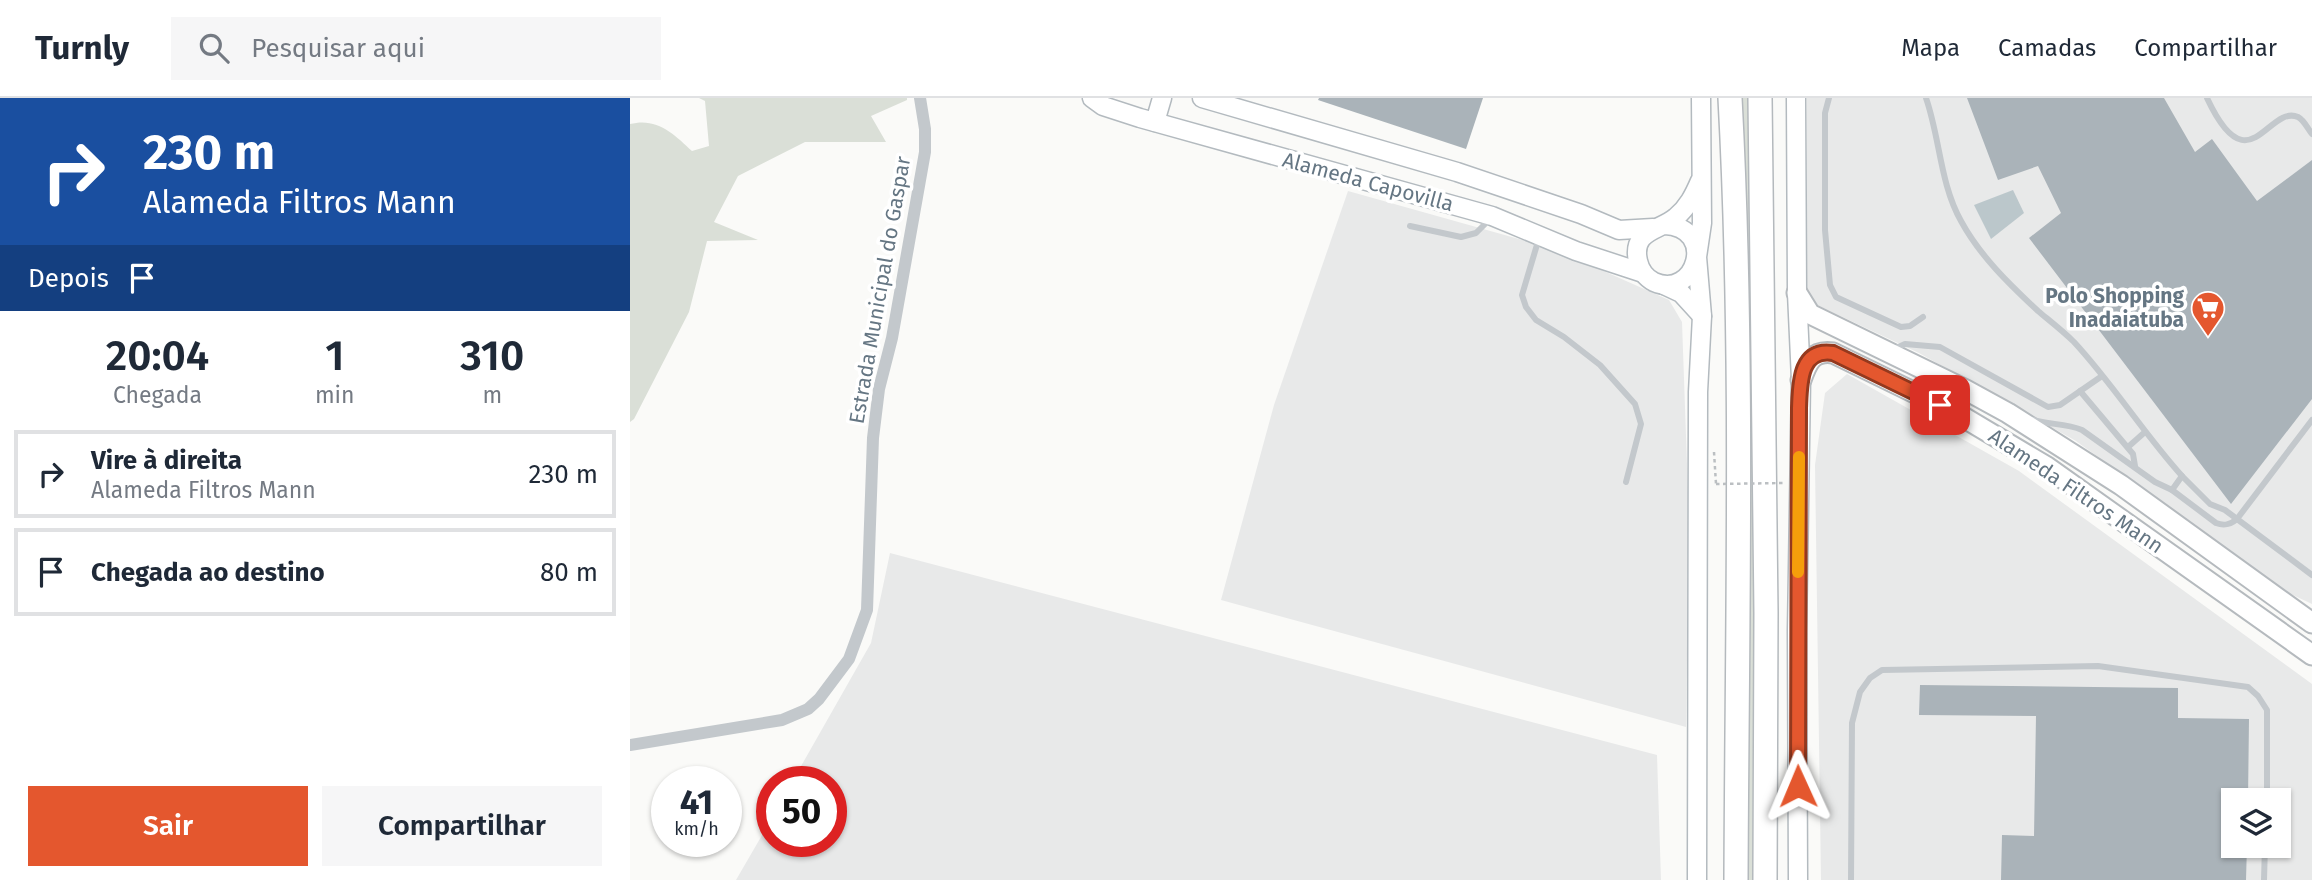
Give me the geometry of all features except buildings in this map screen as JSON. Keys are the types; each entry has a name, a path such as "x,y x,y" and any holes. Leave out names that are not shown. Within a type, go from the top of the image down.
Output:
{"highway":[{"path":"1730,98 1735,182 1738,447 1736,880"},
{"path":"1760,98 1765,427 1765,880"}],"main road":[{"name":"Alameda Capovilla","path":"1092,98 1103,106 1155,122 1492,216 1539,236 1643,273"},
{"path":"1155,122 1162,98"},
{"name":"Alameda Capovilla","path":"1202,98 1457,172 1581,214 1619,230 1659,226"},
{"path":"1664,285 1674,284 1689,274 1697,257 1702,223 1701,98"},
{"path":"1796,98 1797,292 1801,380 1797,631 1798,880"},
{"path":"1371,183 1381,151"},
{"path":"1702,174 1690,201 1675,218 1646,234 1637,249 1639,266 1643,273 1649,279 1681,293 1702,316"},
{"path":"1659,226 1681,228 1688,233 1696,248 1702,316 1698,392 1697,880"},
{"name":"Alameda Filtros Mann","path":"1797,292 1810,314 2008,413 2121,485 2312,623"},
{"name":"Alameda Filtros Mann","path":"1801,380 1808,361 1814,355 1833,353 1958,414 2047,467 2312,655"},
{"path":"1958,414 1966,390"},
{"path":"2105,508 2121,485"},
{"path":"2250,610 2266,589"}],"street":[{"name":"Estrada Municipal do Gaspar","path":"630,746 782,720 797,715 819,699 849,659 867,610 873,438 879,389 892,338 925,152 925,129 920,98"}],"lane":[{"path":"1829,98 1825,113 1825,230 1829,285 1836,298 1902,327 1910,326 1923,317"},
{"path":"1926,98 1946,185 1960,220 1983,255 2036,309 2074,342 2145,432 2210,504 2225,510 2312,575"},
{"path":"2207,98 2220,120 2237,139 2249,140 2281,120 2294,116 2299,118 2312,134"},
{"path":"1410,226 1461,237 1476,233 1492,216"},
{"path":"1539,236 1522,295 1525,307 1536,320 1564,337 1600,365 1635,404 1641,424 1626,482"},
{"path":"1888,351 1905,344 1940,347 2048,407 2060,405 2102,376"},
{"path":"2080,391 2133,454 2135,466"},
{"path":"2008,413 2047,424 2070,425 2082,430 2155,482 2172,490 2224,526 2237,519 2312,420"},
{"path":"2127,447 2145,432"},
{"path":"2172,490 2182,476"},
{"path":"1851,880 1852,723 1860,692 1870,678 1882,670 2098,666 2248,687 2267,710 2267,788"},
{"path":"2264,880 2265,858"}],"path":[{"path":"1716,484 1783,483"}],"shaded area":[{"path":"699,98 907,100 871,116 886,142 805,142 738,176 714,222 758,240 707,241 689,312 634,419 630,422 630,124 640,122 657,125 672,133 692,151 709,146 705,101"},
{"path":"1737,98 1753,98 1757,880 1742,880"},
{"path":"1807,98 2312,98 2312,604 2278,588 2076,441 1919,353 1817,305 1807,289"},
{"path":"2013,190 2024,213 1991,239 1974,205"},
{"path":"1348,191 1554,249 1669,300 1682,322 1689,521 1686,727 1221,600 1274,405"},
{"path":"1847,374 2019,471 2312,684 2312,880 1821,880 1815,465 1825,393"},
{"path":"890,553 1657,755 1661,880 736,880 756,846 756,857 847,857 847,766 801,766 871,643"}],"slow traffic":[{"path":"1798,572 1799,457"}],"place":[{"name":"Polo Shopping Inadaiatuba","path":"2208,338"}],"route":[{"path":"1798,786 1799,408 1801,380 1808,361 1823,352 1833,353 1940,405"}]}
